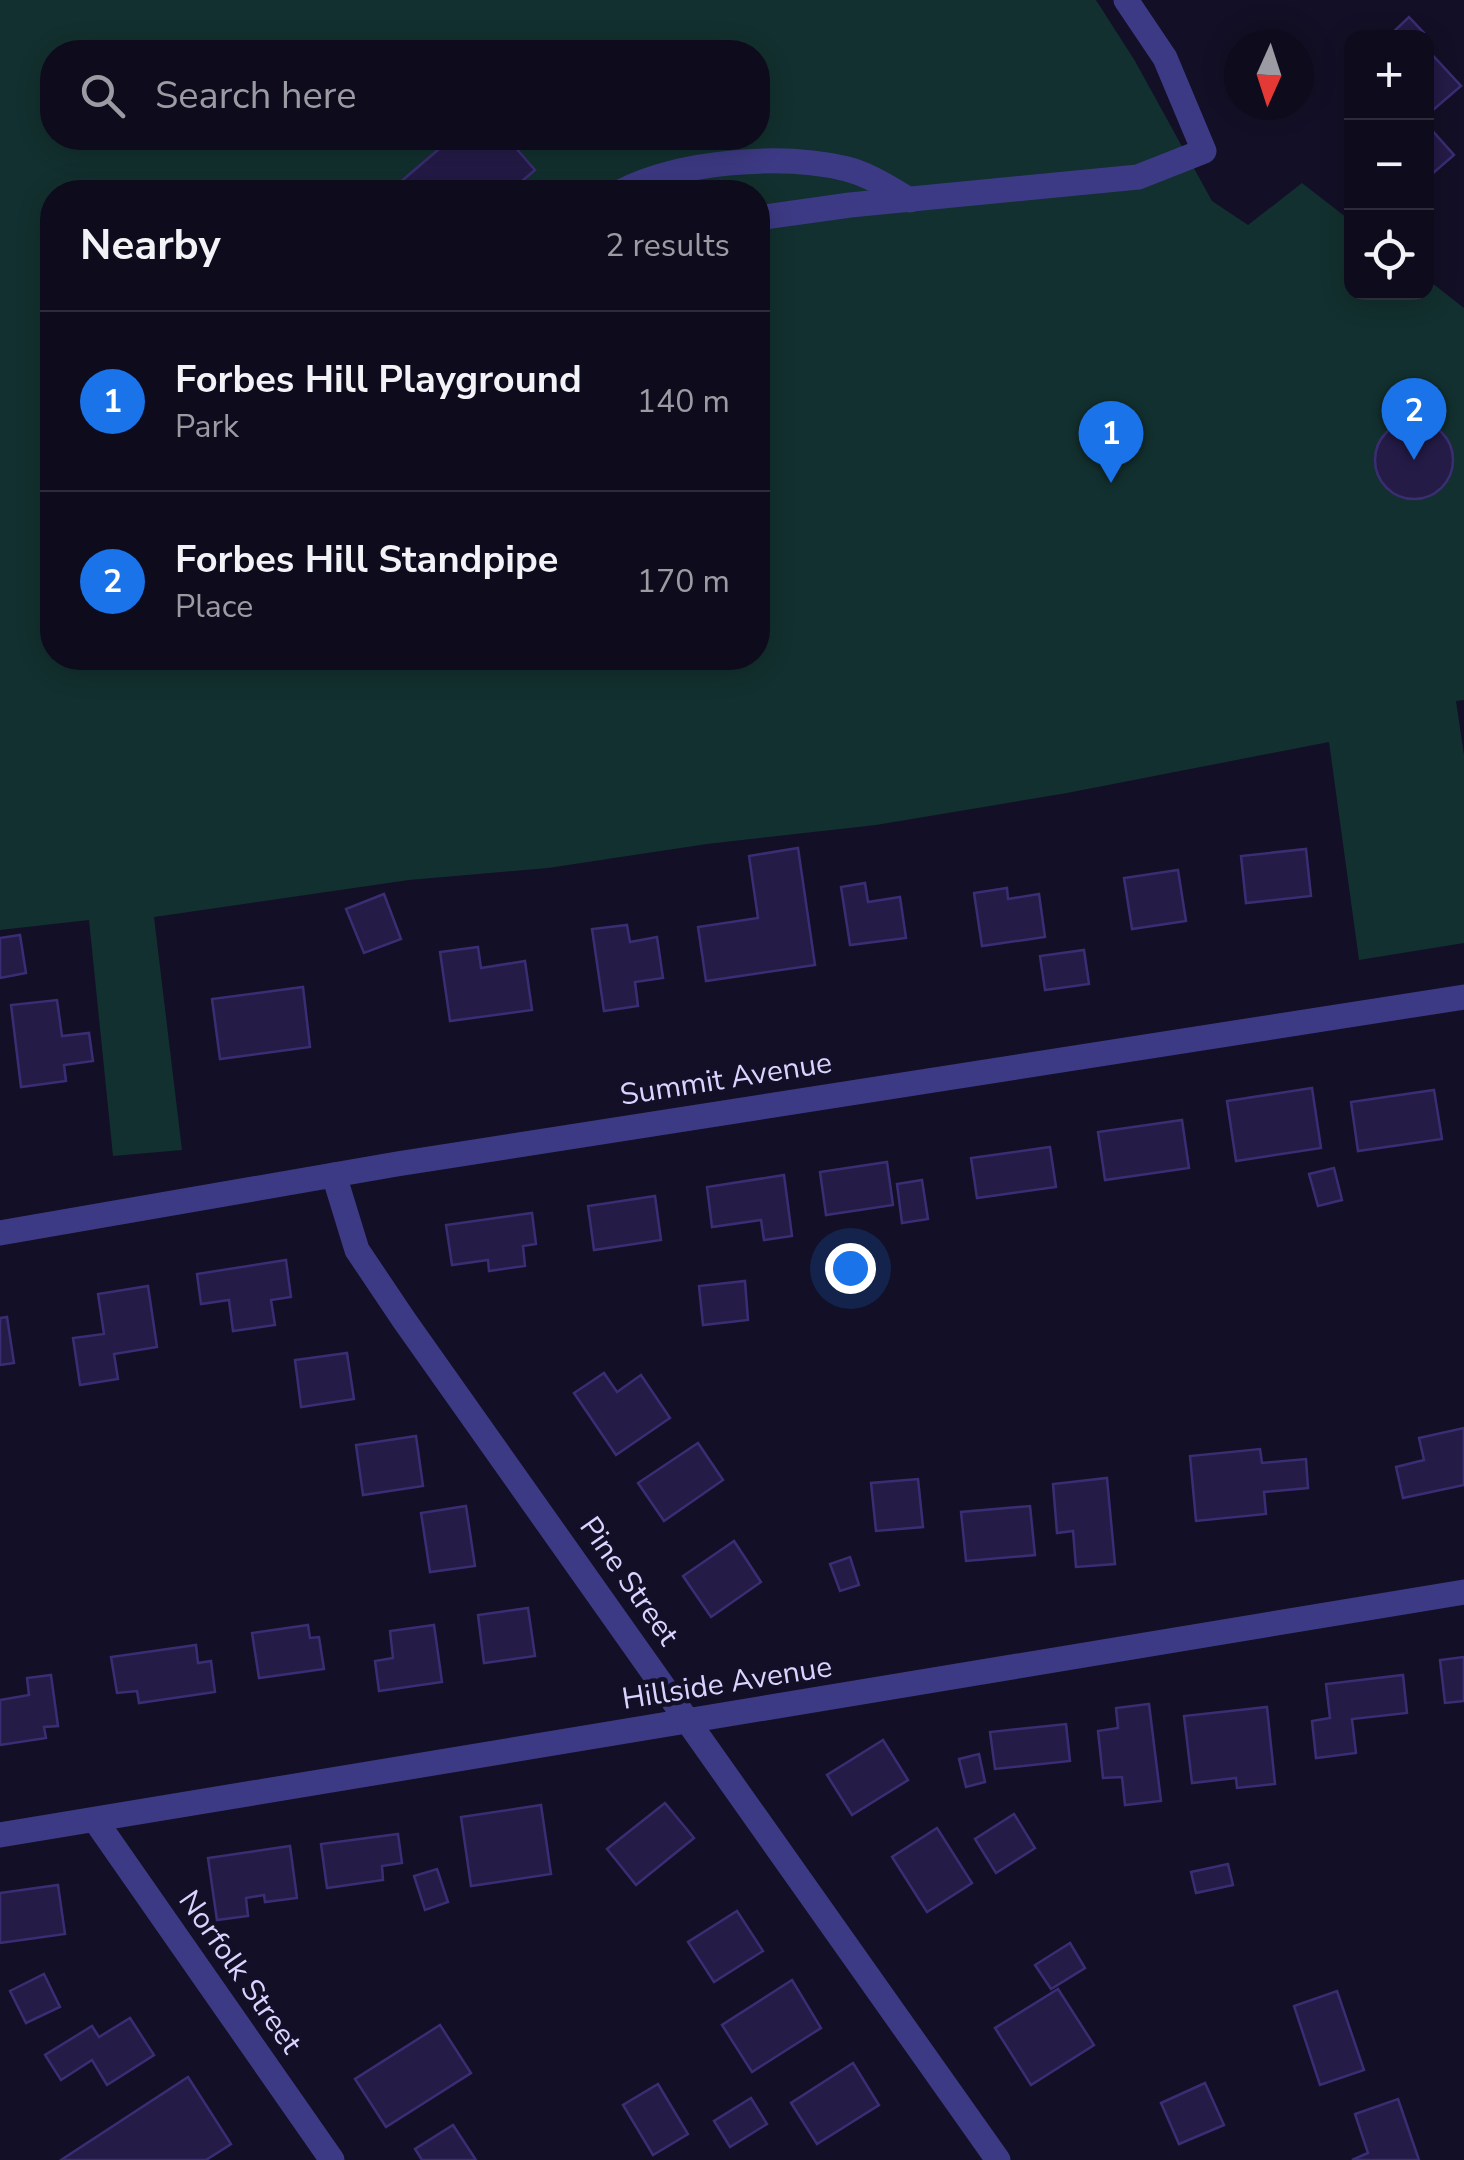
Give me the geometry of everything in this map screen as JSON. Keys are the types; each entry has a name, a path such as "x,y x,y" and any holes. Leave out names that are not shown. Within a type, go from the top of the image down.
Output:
{"street":[{"path":"770,217 1138,177 1204,151 1165,58 1129,1"},
{"path":"649,180 700,168 788,163 849,170 872,177 910,200"},
{"name":"Summit Avenue","path":"0,1233 334,1175 1464,998"},
{"name":"Pine Street","path":"334,1175 357,1250 998,2160"},
{"name":"Hillside Avenue","path":"0,1835 1464,1592"},
{"name":"Norfolk Street","path":"95,1820 332,2160"}],"green space":[{"path":"0,0 1096,0 1135,61 1212,201 1248,225 1302,183 1344,216 1344,300 1434,300 1434,284 1464,308 1464,700 1456,701 1464,755 1464,943 1359,960 1329,742 876,825 707,844 548,868 409,880 154,917 182,1150 113,1156 89,920 0,930"}],"building":[{"path":"1409,17 1421,30 1395,30"},
{"path":"1434,57 1461,86 1434,109"},
{"path":"1434,132 1454,155 1434,172"},
{"path":"438,150 518,150 535,170 523,180 403,180"},
{"path":"1414,421 1429,424 1441,433 1450,445 1450,475 1441,487 1429,496 1414,499 1399,496 1387,487 1378,475 1375,460 1378,445 1387,433 1399,424"},
{"path":"798,848 815,965 706,981 698,927 758,918 749,856"},
{"path":"1306,849 1311,896 1246,903 1241,856"},
{"path":"1178,870 1186,921 1132,929 1124,878"},
{"path":"865,883 868,902 900,897 906,938 850,945 841,887"},
{"path":"1007,888 1008,899 1039,894 1045,937 982,946 974,893"},
{"path":"384,894 401,939 364,953 346,909"},
{"path":"627,925 630,942 657,937 663,978 635,982 638,1006 604,1011 592,929"},
{"path":"20,935 26,973 0,978 0,938"},
{"path":"478,947 481,968 525,961 532,1010 450,1021 440,952"},
{"path":"1084,950 1089,984 1045,990 1040,956"},
{"path":"303,987 310,1047 220,1059 212,999"},
{"path":"57,1000 62,1036 89,1033 93,1061 64,1065 66,1081 21,1087 11,1005"},
{"path":"1312,1088 1321,1148 1236,1161 1227,1101"},
{"path":"1434,1090 1442,1139 1358,1151 1351,1102"},
{"path":"1182,1120 1189,1168 1105,1180 1098,1132"},
{"path":"1050,1147 1056,1187 977,1198 971,1158"},
{"path":"887,1162 893,1205 826,1215 820,1172"},
{"path":"1334,1168 1342,1200 1318,1206 1309,1174"},
{"path":"784,1175 792,1236 764,1240 761,1220 712,1227 707,1187"},
{"path":"922,1180 928,1219 902,1223 897,1184"},
{"path":"655,1196 661,1240 594,1250 588,1206"},
{"path":"532,1213 536,1244 523,1246 525,1266 489,1271 488,1260 452,1265 446,1225"},
{"path":"286,1260 291,1297 271,1300 275,1325 233,1331 229,1300 201,1304 197,1274"},
{"path":"745,1281 748,1320 703,1325 699,1286"},
{"path":"148,1286 157,1347 114,1354 118,1379 80,1385 73,1338 104,1334 98,1294"},
{"path":"7,1317 14,1363 0,1365 0,1318"},
{"path":"347,1353 354,1399 301,1407 295,1360"},
{"path":"604,1373 617,1392 641,1375 670,1418 616,1455 574,1393"},
{"path":"1464,1428 1464,1485 1403,1498 1396,1467 1424,1460 1419,1438"},
{"path":"416,1436 423,1486 363,1495 356,1445"},
{"path":"698,1443 723,1480 664,1521 638,1483"},
{"path":"1260,1449 1262,1463 1306,1459 1308,1488 1264,1492 1266,1514 1196,1521 1190,1456"},
{"path":"1107,1478 1115,1564 1076,1567 1073,1531 1057,1533 1053,1484"},
{"path":"918,1479 923,1527 876,1531 871,1483"},
{"path":"466,1506 475,1566 430,1572 421,1513"},
{"path":"1030,1506 1035,1555 966,1561 961,1512"},
{"path":"734,1541 761,1582 711,1617 683,1576"},
{"path":"850,1557 859,1585 840,1591 830,1564"},
{"path":"528,1608 535,1656 484,1663 478,1615"},
{"path":"308,1625 310,1638 319,1637 324,1669 259,1678 252,1633"},
{"path":"434,1625 442,1682 379,1691 375,1661 393,1658 390,1631"},
{"path":"196,1645 198,1663 211,1661 215,1692 139,1703 137,1691 117,1693 111,1657"},
{"path":"1464,1657 1464,1701 1445,1703 1440,1660"},
{"path":"51,1675 58,1726 44,1727 46,1738 0,1745 0,1700 29,1695 27,1678"},
{"path":"1403,1675 1407,1713 1352,1719 1356,1753 1316,1758 1312,1721 1330,1718 1326,1684"},
{"path":"1149,1704 1161,1801 1125,1805 1122,1777 1103,1778 1098,1731 1118,1728 1116,1708"},
{"path":"1267,1707 1275,1784 1237,1788 1236,1778 1192,1783 1184,1716"},
{"path":"1066,1724 1070,1761 995,1769 990,1732"},
{"path":"883,1740 908,1780 852,1815 827,1775"},
{"path":"979,1754 985,1782 966,1787 959,1759"},
{"path":"665,1803 694,1838 636,1885 607,1849"},
{"path":"541,1805 551,1874 471,1886 461,1817"},
{"path":"1014,1814 1035,1848 996,1873 975,1839"},
{"path":"937,1828 972,1883 927,1912 892,1857"},
{"path":"398,1834 402,1863 382,1866 383,1880 327,1888 321,1844"},
{"path":"290,1846 297,1898 265,1902 264,1895 246,1898 248,1916 217,1920 208,1858"},
{"path":"1228,1864 1233,1885 1196,1893 1191,1872"},
{"path":"437,1869 448,1902 425,1910 414,1876"},
{"path":"58,1885 65,1934 0,1943 0,1893"},
{"path":"737,1911 763,1951 714,1982 688,1942"},
{"path":"1070,1943 1085,1968 1051,1989 1035,1965"},
{"path":"44,1974 60,2007 26,2023 10,1991"},
{"path":"792,1980 821,2028 752,2072 722,2025"},
{"path":"1058,1989 1094,2045 1031,2085 995,2028"},
{"path":"1337,1991 1364,2070 1320,2085 1294,2006"},
{"path":"130,2018 154,2055 107,2085 92,2060 61,2080 45,2055 92,2026 99,2037"},
{"path":"440,2025 471,2073 386,2127 355,2079"},
{"path":"853,2063 879,2105 817,2144 791,2103"},
{"path":"188,2077 231,2144 206,2160 61,2160"},
{"path":"1205,2083 1224,2125 1179,2144 1161,2103"},
{"path":"658,2084 688,2134 653,2155 623,2105"},
{"path":"751,2098 767,2124 730,2147 714,2121"},
{"path":"1398,2099 1419,2160 1352,2160 1368,2153 1355,2114"},
{"path":"453,2125 476,2160 422,2160 415,2149"}],"place":[{"name":"Forbes Hill Standpipe","path":"1414,460"},
{"name":"Forbes Hill Playground","path":"1111,483"}]}
